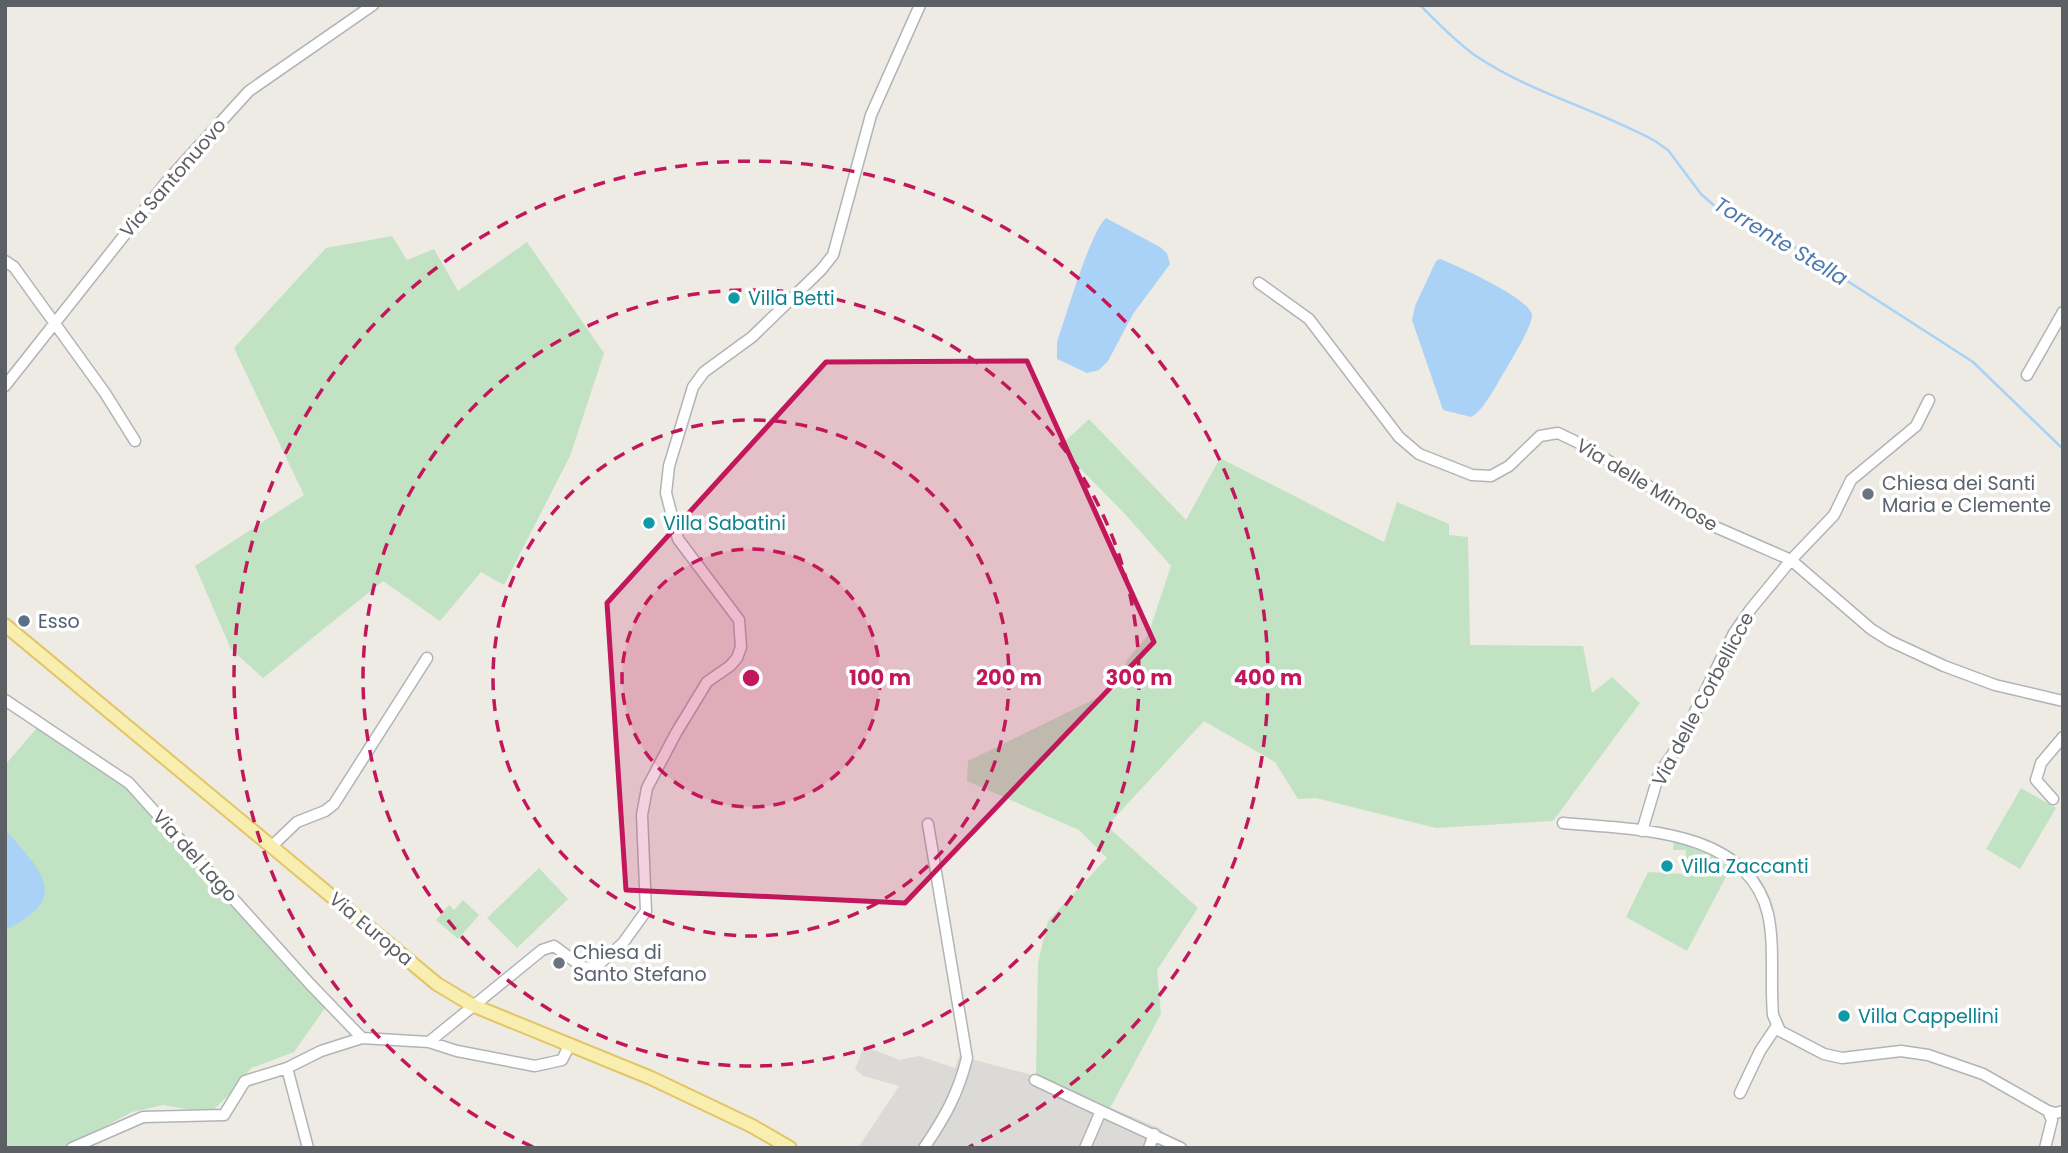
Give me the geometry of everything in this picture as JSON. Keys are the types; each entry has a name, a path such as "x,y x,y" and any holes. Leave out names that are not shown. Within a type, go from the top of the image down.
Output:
{"main road":[{"name":"Via Europa","path":"5,625 437,984 472,1005 651,1078 752,1126 790,1148"}],"street":[{"name":"Via Santonuovo","path":"5,386 168,180 249,91 373,5"},
{"path":"429,1042 542,950 558,948 581,966 597,966 623,943 646,911 642,816 647,788 707,682 730,666 741,647 739,620 684,550 673,525 666,482 686,407 697,379 752,337 833,255 872,115 920,5"},
{"path":"5,261 14,267 105,393 135,441"},
{"name":"Via delle Mimose","path":"1259,283 1309,319 1399,437 1419,454 1472,475 1491,476 1509,466 1540,436 1558,433 1583,445 1711,525 1790,560"},
{"path":"2027,375 2063,312"},
{"name":"Via delle Corbellicce","path":"1642,831 1659,774 1674,752 1734,633 1790,560 1835,515 1851,480 1916,426 1929,400"},
{"path":"1790,560 1871,629 1890,641 1944,666 1995,685 2063,701"},
{"path":"271,847 297,822 325,811 334,804 427,658"},
{"name":"Via del Lago","path":"5,700 129,783 362,1038"},
{"path":"2053,799 2036,780 2041,763 2063,737"},
{"path":"1563,823 1642,831 1700,842 1727,858 1755,884 1769,921 1772,1008 1776,1027 1784,1034 1833,1057 1852,1058 1901,1051 1928,1055 1983,1074 2048,1111 2063,1111"},
{"path":"924,1148 947,1115 961,1084 967,1058 928,824"},
{"path":"1740,1093 1760,1051 1776,1027"},
{"path":"72,1148 143,1116 224,1115 245,1080 287,1068 321,1051 362,1038 429,1042 457,1051 535,1066 562,1060 570,1044"},
{"path":"287,1068 308,1148"},
{"path":"1035,1080 1181,1148"},
{"path":"1086,1148 1101,1111"},
{"path":"2045,1148 2052,1120 2048,1111"},
{"path":"1149,1148 1154,1134"}],"highlighted area":[{"path":"1027,361 1154,642 905,903 626,890 607,603 826,362"}],"shaded area":[{"path":"864,1046 900,1060 919,1056 955,1068 959,1056 1036,1076 1163,1130 1158,1148 858,1148 899,1086 863,1076 855,1069"}],"green space":[{"path":"392,236 407,260 434,249 458,291 527,242 604,353 570,456 504,585 481,572 440,621 383,581 263,678 231,649 195,566 304,495 234,348 326,248"},
{"path":"1089,419 1186,520 1220,458 1384,542 1397,502 1449,524 1449,535 1468,537 1470,645 1583,646 1592,693 1612,677 1640,703 1553,821 1436,828 1316,798 1298,799 1275,762 1204,721 1107,826 1198,908 1157,970 1161,1014 1110,1108 1036,1076 1038,963 1048,921 1107,858 1079,830 967,781 968,761 1121,686 1126,661 1148,635 1171,566 1125,514 1059,447"},
{"path":"37,728 123,784 325,1008 294,1052 251,1068 233,1091 210,1113 163,1105 132,1112 64,1148 5,1148 5,765"},
{"path":"2021,788 2056,808 2020,869 1986,849"},
{"path":"1674,840 1704,847 1731,867 1687,951 1626,917 1648,872 1684,874 1686,850 1673,850"},
{"path":"539,868 568,899 517,948 487,918"},
{"path":"463,900 479,915 458,939 436,920 449,905 454,910"}],"water":[{"path":"1106,218 1160,247 1167,253 1170,264 1133,314 1108,361 1099,370 1087,373 1057,359 1057,342 1086,257"},
{"path":"1440,259 1507,292 1528,308 1532,315 1525,334 1495,389 1471,417 1443,410 1412,320 1415,306 1436,261"},
{"path":"5,829 39,871 44,883 44,895 39,906 26,918 5,930"}],"waterway":[{"name":"Torrente Stella","path":"1420,5 1461,44 1497,69 1655,141 1668,150 1701,194 1717,208 1787,242 1973,362 2063,449"}],"place":[{"name":"Villa Betti","path":"734,298"},
{"name":"Chiesa dei Santi Maria e Clemente","path":"1868,494"},
{"name":"Villa Sabatini","path":"649,523"},
{"name":"Esso","path":"24,621"},
{"name":"Villa Zaccanti","path":"1667,866"},
{"name":"Chiesa di Santo Stefano","path":"559,963"},
{"name":"Villa Cappellini","path":"1844,1016"}]}
